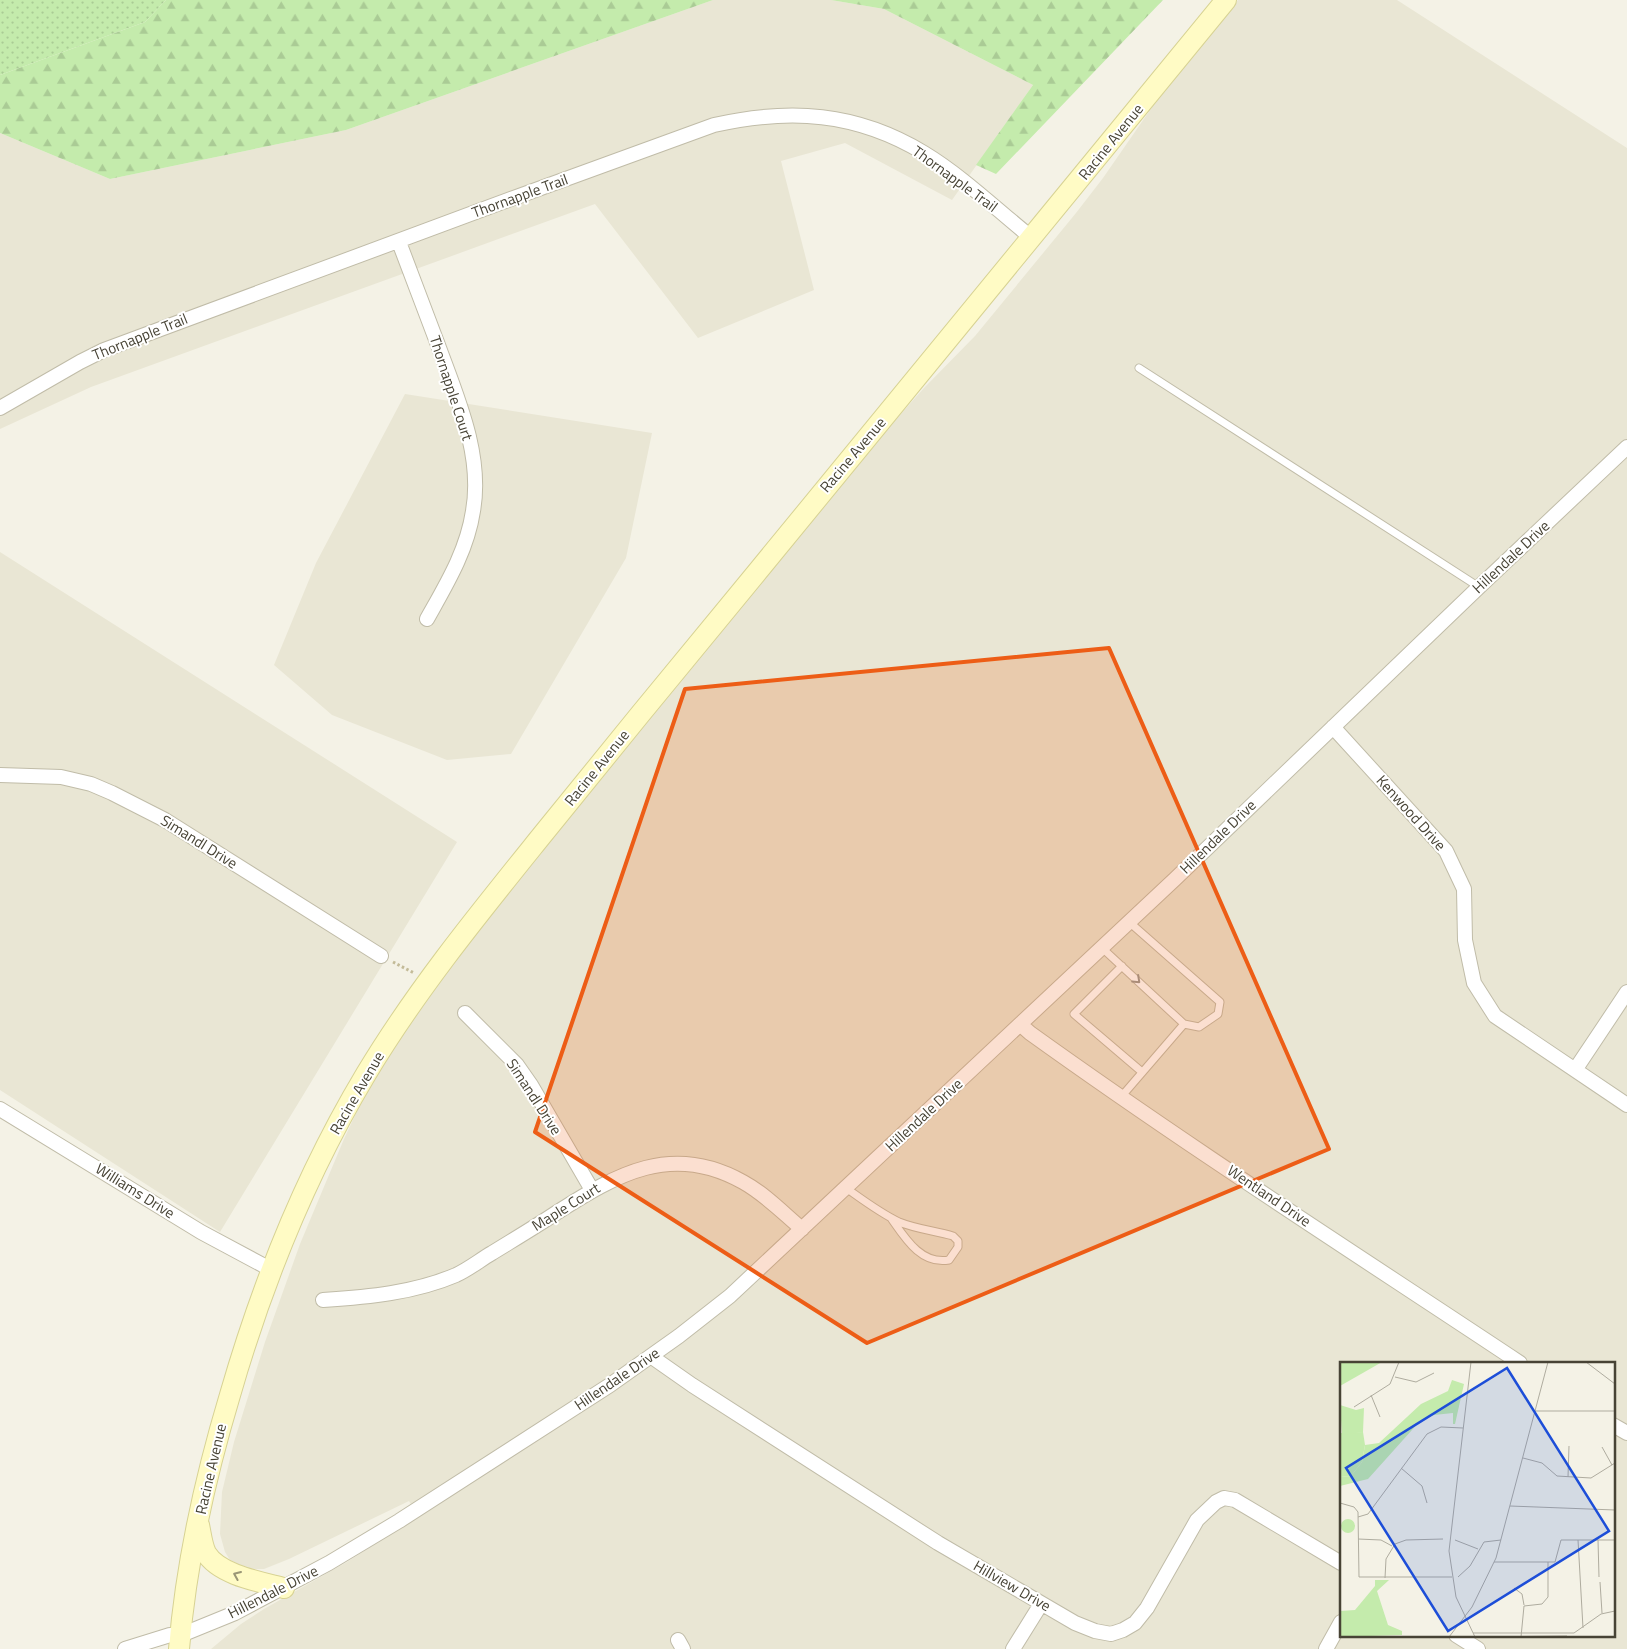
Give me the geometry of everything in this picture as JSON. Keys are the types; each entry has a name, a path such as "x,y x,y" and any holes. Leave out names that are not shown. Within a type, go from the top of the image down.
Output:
{"main road":[{"name":"Racine Avenue","path":"180,1642 191,1554 198,1521 217,1438 255,1314 309,1183 346,1110 393,1033 429,980 494,895 652,699 1226,0"},
{"path":"198,1521 206,1552 217,1564 248,1579 284,1588"}],"street":[{"name":"Thornapple Trail","path":"0,408 104,350 714,125 740,119 786,114 811,115 878,131 924,153 1032,238"},
{"name":"Thornapple Court","path":"398,242 461,411 475,472 476,493 469,531 455,568 427,620"},
{"name":"Hillendale Drive","path":"125,1649 170,1635 180,1642 284,1588 399,1521 652,1357 730,1296 1021,1025 1627,447"},
{"name":"Kenwood Drive","path":"1334,726 1446,851 1464,889 1465,940 1474,983 1495,1016 1627,1105"},
{"name":"Simandl Drive","path":"0,775 61,777 91,784 112,793 165,820 381,956"},
{"path":"1575,1070 1627,992"},
{"name":"Simandl Drive","path":"465,1013 516,1065 530,1085 592,1190"},
{"name":"Wentland Drive","path":"1021,1025 1121,1097 1518,1362"},
{"name":"Williams Drive","path":"0,1109 201,1232 272,1270"},
{"name":"Maple Court","path":"323,1300 412,1290 458,1274 592,1190 641,1168 664,1163 702,1166 730,1175 762,1194 802,1229"},
{"name":"Hillview Drive","path":"652,1357 692,1385 938,1543 1041,1604 1094,1631 1111,1634 1135,1623 1147,1608 1197,1520 1216,1502 1224,1498 1235,1500 1340,1562"},
{"path":"1614,1425 1627,1433"},
{"path":"1013,1649 1041,1604"},
{"path":"1326,1649 1340,1624"},
{"path":"1458,1636 1478,1649"}],"lane":[{"path":"1139,368 1479,587"},
{"path":"1101,947 1184,1024 1199,1027 1218,1014 1220,1002 1128,921"},
{"path":"1122,966 1074,1014 1142,1072"},
{"path":"1121,1097 1184,1024"},
{"path":"846,1188 878,1211 901,1223 953,1236 958,1241 958,1247 949,1260 940,1262 931,1260 913,1247 891,1218"}],"path":[{"path":"381,956 429,980"}],"highlighted area":[{"path":"1109,648 1329,1149 867,1343 535,1132 685,689"}],"shaded area":[{"path":"713,0 831,0 884,9 1033,85 952,200 845,143 781,161 814,290 698,338 595,204 91,387 0,429 0,133 110,179 346,130"},
{"path":"1238,0 1397,0 1627,148 1627,1649 211,1649 241,1624 264,1609 347,1562 418,1516 409,1501 289,1559 264,1569 246,1568 230,1560 225,1552 220,1534 222,1492 234,1442 265,1342 300,1244 365,1094 393,1048 454,961 516,881 873,445 924,388 975,336 1103,178 1166,87"},
{"path":"405,394 652,433 626,558 511,754 447,760 332,715 274,665 316,563"},
{"path":"0,552 457,842 220,1232 0,1090"}],"green space":[{"path":"0,0 166,0 145,22 0,75"},
{"path":"166,0 713,0 346,130 110,179 0,133 0,75 145,22"},
{"path":"831,0 1163,0 996,174 976,165 1033,85 884,9"}]}
